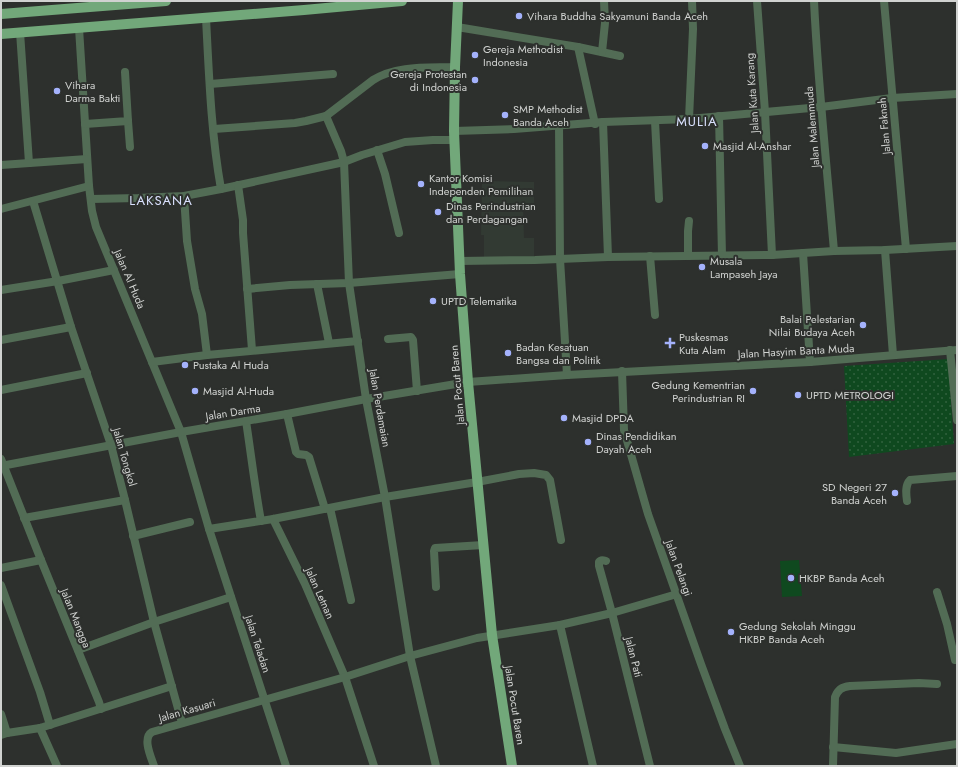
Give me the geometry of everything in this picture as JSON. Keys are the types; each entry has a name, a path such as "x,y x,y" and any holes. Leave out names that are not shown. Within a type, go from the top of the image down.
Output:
{"main road":[{"path":"1,14 131,2 166,1"},
{"path":"1,34 206,18 304,5 402,1"},
{"name":"Jalan Pocut Baren","path":"458,1 454,136 460,274 468,382 492,635 512,766"}],"street":[{"path":"602,52 606,23 604,1"},
{"path":"689,119 693,28 692,1"},
{"name":"Jalan Kuta Karang","path":"757,1 765,112 772,255"},
{"name":"Jalan Malemmuda","path":"814,1 821,107 834,252"},
{"name":"Jalan Faknah","path":"884,1 906,249"},
{"path":"206,18 210,84 218,172 221,189"},
{"path":"457,27 578,47 620,56"},
{"name":"Jalan Al Huda","path":"78,28 89,186 92,211 96,227 181,432 209,529"},
{"path":"20,32 29,163"},
{"path":"578,47 599,123 608,257"},
{"path":"214,129 300,122 326,116 381,75 410,69 455,67"},
{"path":"125,72 130,147"},
{"path":"210,84 334,74"},
{"path":"91,199 184,196 344,162 405,142 433,140 502,130 559,125 689,119 821,107 892,98 957,94"},
{"name":"Jalan Perdamaian","path":"326,116 341,151 344,162 349,283 366,399 384,497 410,656 436,766"},
{"path":"718,116 722,256"},
{"path":"84,124 128,121"},
{"path":"655,121 659,199"},
{"path":"559,125 560,259 567,375"},
{"path":"377,150 385,174 399,233"},
{"path":"1,165 87,159"},
{"path":"238,185 243,220 252,350"},
{"path":"1,209 89,186"},
{"path":"184,196 187,241 194,289 202,314 207,355"},
{"name":"Jalan Tongkol","path":"33,201 71,327 111,445 154,622 182,723"},
{"path":"688,256 689,221"},
{"path":"460,261 650,256 772,255 957,246"},
{"path":"885,250 893,355"},
{"path":"803,254 810,362"},
{"path":"650,256 655,315"},
{"path":"1,290 114,270"},
{"path":"247,289 460,274"},
{"path":"317,284 328,343"},
{"path":"1,340 71,327"},
{"path":"388,340 411,338 413,340 417,391"},
{"path":"152,362 252,350 358,341"},
{"path":"954,350 957,420"},
{"name":"Jalan Hasyim Banta Muda","path":"468,382 567,375 810,362 954,350"},
{"name":"Jalan Pelangi","path":"622,372 624,430 648,514 701,664 740,766"},
{"path":"1,390 87,373"},
{"name":"Jalan Darma","path":"2,464 468,382"},
{"path":"287,414 296,452 309,457 328,508 351,600"},
{"path":"246,421 255,492 261,521"},
{"name":"Jalan Mangga","path":"2,464 101,709"},
{"path":"209,529 273,519 384,497 519,474 534,473 546,475 550,480 561,540"},
{"path":"907,501 907,483 910,480 957,476"},
{"path":"24,518 125,500"},
{"name":"Jalan Letnan","path":"273,519 304,584 345,677 374,766"},
{"path":"133,536 190,522"},
{"name":"Jalan Teladan","path":"209,529 286,766"},
{"path":"436,586 435,548 483,545"},
{"path":"1,568 41,560"},
{"name":"Jalan Pati","path":"606,561 600,561 599,566 650,766"},
{"path":"1,585 38,685 50,725"},
{"path":"937,592 953,632 955,660"},
{"name":"Jalan Kasuari","path":"154,766 147,742 149,734 152,732 345,677 410,656 492,635 560,625 612,613 677,594"},
{"path":"78,650 154,622 231,597"},
{"path":"560,625 593,766"},
{"path":"833,766 835,697 838,691 843,687 937,684"},
{"path":"1,714 4,734 40,728 172,686"},
{"path":"40,728 57,766"},
{"path":"833,747 896,753 957,744"}],"shaded area":[{"path":"482,181 534,182 534,203 523,203 524,238 534,238 534,260 484,260 484,235 481,235"}],"green space":[{"path":"948,359 954,444 849,457 844,366"},
{"name":"HKBP Banda Aceh","path":"799,560 802,596 782,597 780,561"}],"place":[{"name":"Vihara Buddha Sakyamuni Banda Aceh","path":"519,16"},
{"name":"Gereja Methodist Indonesia","path":"475,55"},
{"name":"Gereja Protestan di Indonesia","path":"475,80"},
{"name":"Vihara Darma Bakti","path":"57,91"},
{"name":"SMP Methodist Banda Aceh","path":"505,115"},
{"name":"Masjid Al-Anshar","path":"705,146"},
{"name":"Kantor Komisi Independen Pemilihan","path":"421,184"},
{"name":"Dinas Perindustrian dan Perdagangan","path":"438,212"},
{"name":"Musala Lampaseh Jaya","path":"702,267"},
{"name":"UPTD Telematika","path":"433,301"},
{"name":"Balai Pelestarian Nilai Budaya Aceh","path":"863,325"},
{"name":"Puskesmas Kuta Alam","path":"670,343"},
{"name":"Badan Kesatuan Bangsa dan Politik","path":"508,353"},
{"name":"Pustaka Al Huda","path":"185,365"},
{"name":"Masjid Al-Huda","path":"195,391"},
{"name":"Gedung Kementrian Perindustrian RI","path":"753,391"},
{"name":"UPTD METROLOGI","path":"798,395"},
{"name":"Masjid DPDA","path":"564,418"},
{"name":"Dinas Pendidikan Dayah Aceh","path":"588,442"},
{"name":"SD Negeri 27 Banda Aceh","path":"895,493"},
{"name":"HKBP Banda Aceh","path":"791,578"},
{"name":"Gedung Sekolah Minggu HKBP Banda Aceh","path":"731,632"}],"district":[{"name":"MULIA","path":"697,121"},
{"name":"LAKSANA","path":"161,200"}]}
